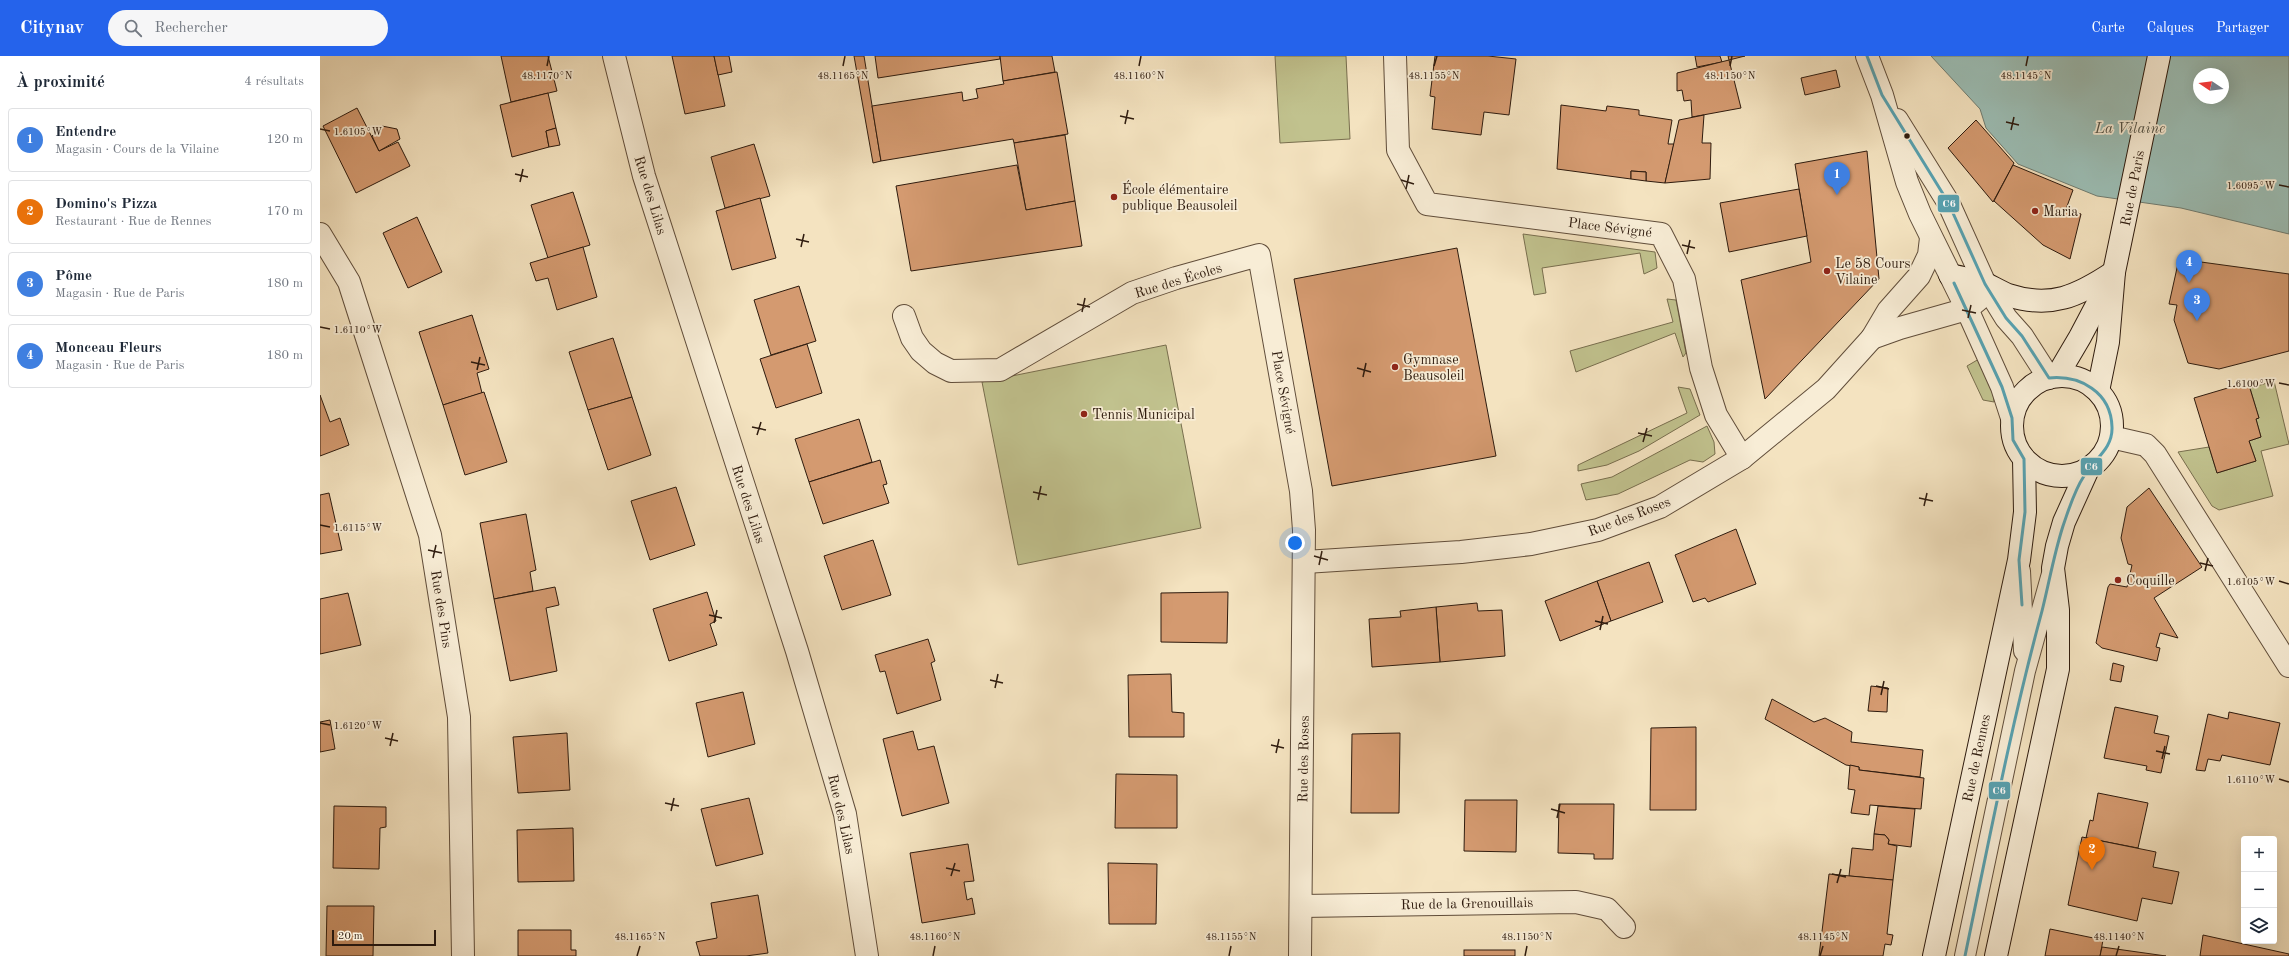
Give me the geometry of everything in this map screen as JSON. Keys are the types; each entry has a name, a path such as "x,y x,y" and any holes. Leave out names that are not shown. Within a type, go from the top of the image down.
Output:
{"street":[{"name":"Rue des Lilas","path":"614,56 644,176 797,652 845,814 867,956"},
{"name":"Place Sévigné","path":"1394,56 1398,150 1427,204 1661,234 1684,279 1701,368 1716,415 1742,458"},
{"path":"1867,56 1882,95 1907,182 1931,238 1967,309 2002,387 2012,418 2014,440 2024,460 2040,471 2059,476 2069,476 2088,469 2102,455 2111,437 2112,427 2108,409 2098,391 2075,378 2053,377 2032,386 2025,393 2015,409 2012,418"},
{"name":"Rue de Paris","path":"2098,391 2108,342 2114,272 2159,56"},
{"path":"1882,95 1948,202 1985,284 2006,318 2022,336 2053,377"},
{"name":"Rue des Pins","path":"320,234 348,282 430,535 459,717 463,956"},
{"name":"Rue des Roses","path":"1305,562 1461,552 1531,544 1598,530 1660,506 1742,458 1826,389 1872,338 1888,311 1919,276 1929,255 1931,238"},
{"name":"Place Sévigné","path":"1259,256 1301,491 1304,530"},
{"name":"Rue des Écoles","path":"904,316 912,338 921,351 935,363 951,371 1000,370 1132,293 1176,278 1259,256"},
{"path":"1919,276 1929,274 1950,275 1985,284 2007,295 2031,301 2054,301 2089,289 2114,272"},
{"name":"Rue de Paris","path":"2053,377 2080,337 2114,272"},
{"path":"1967,309 1978,300 1985,284"},
{"name":"Rue des Roses","path":"1872,338 1900,328 1967,309"},
{"path":"2111,437 2146,445 2155,454 2289,666"},
{"name":"Rue de Rennes","path":"1934,956 2019,560 2025,512 2024,460"},
{"name":"Rue de Rennes","path":"1996,956 2058,669 2058,610 2053,568 2056,546 2064,522 2088,469"},
{"name":"Rue des Roses","path":"1300,956 1305,562 1304,530"},
{"name":"Rue de la Grenouillais","path":"1301,906 1576,902 1607,909 1624,927"}],"lane":[{"name":"Rue de Rennes","path":"2019,560 2025,671"},
{"name":"Rue de Rennes","path":"1965,956 2025,671 2053,568"}],"green space":[{"path":"1275,56 1346,56 1350,139 1280,143"},
{"path":"1523,234 1655,252 1657,268 1644,274 1640,253 1542,268 1546,293 1534,295"},
{"path":"1667,299 1676,300 1686,353 1683,357 1675,333 1576,372 1570,351 1673,322"},
{"path":"1166,345 1201,528 1018,565 982,382"},
{"path":"1979,359 1992,383 1994,402 1983,400 1967,366"},
{"path":"2274,381 2289,444 2261,451 2273,496 2219,510 2212,506 2178,452 2209,447 2217,473 2256,461 2249,441 2261,437 2256,419 2259,418 2250,388"},
{"path":"1678,387 1690,389 1700,415 1639,451 1607,465 1578,471 1578,465 1687,413"},
{"path":"1707,426 1714,442 1715,454 1703,462 1690,460 1618,494 1586,500 1581,484 1612,477"}],"water":[{"name":"La Vilaine","path":"1931,56 2289,56 2289,234 2181,208 2097,196 2018,164 1986,128 1980,109"}],"building":[{"path":"501,56 548,56 557,91 511,102"},
{"path":"672,56 714,56 725,106 685,114"},
{"path":"714,56 729,56 732,72 718,75"},
{"path":"854,56 864,56 881,161 873,163"},
{"path":"875,56 1000,56 1000,59 878,78"},
{"path":"1000,56 1052,56 1055,72 1003,81"},
{"path":"1435,56 1488,56 1516,59 1509,115 1484,112 1481,135 1432,129 1435,97 1430,96"},
{"path":"1695,56 1720,56 1722,62 1697,67"},
{"path":"1728,56 1745,56 1729,60"},
{"path":"1729,60 1741,108 1692,117 1691,100 1684,101 1682,90 1677,91 1677,73"},
{"path":"1836,70 1840,87 1805,95 1801,78"},
{"path":"1057,72 1068,134 1014,143 1013,139 881,161 872,106 962,92 963,101 978,98 976,89 1004,84 1003,81"},
{"path":"548,93 556,128 546,131 549,147 512,157 500,105"},
{"path":"1561,105 1606,111 1607,106 1639,110 1639,115 1672,120 1668,144 1674,144 1665,183 1646,181 1646,172 1631,171 1631,179 1557,169"},
{"path":"357,108 379,151 398,142 410,166 356,193 323,126"},
{"path":"1704,115 1702,143 1711,143 1710,179 1665,183 1679,120"},
{"path":"1976,120 2014,163 1993,202 1948,148"},
{"path":"382,126 397,129 400,139 379,151 372,136"},
{"path":"556,128 560,145 549,147 546,131"},
{"path":"1065,135 1075,201 1026,210 1014,143"},
{"path":"754,144 770,196 725,208 711,157"},
{"name":"Le 58 Cours Vilaine","path":"1867,151 1879,279 1765,399 1741,280 1811,262 1795,164"},
{"path":"1017,165 1026,210 1075,201 1082,246 911,271 896,186"},
{"path":"2013,165 2073,190 2066,209 2081,214 2070,259 2043,245 1994,201"},
{"path":"1631,171 1646,172 1646,181 1631,179"},
{"path":"1799,189 1807,236 1729,252 1720,203"},
{"path":"573,192 590,245 548,258 531,205"},
{"path":"760,198 776,258 732,270 716,211"},
{"path":"417,217 442,272 408,288 383,233"},
{"path":"583,247 597,297 557,310 548,278 536,281 530,263"},
{"name":"Gymnase Beausoleil","path":"1457,248 1496,456 1332,486 1294,279"},
{"path":"2179,259 2289,274 2289,351 2219,369 2188,363 2174,320 2177,305 2169,304"},
{"path":"799,286 816,341 771,355 754,300"},
{"path":"472,315 489,369 477,373 482,393 443,405 419,332"},
{"path":"613,338 632,397 588,410 569,352"},
{"path":"807,344 822,393 776,408 760,359"},
{"path":"2248,382 2259,418 2256,419 2261,437 2249,441 2256,461 2217,473 2194,398"},
{"path":"484,392 507,462 465,475 443,405"},
{"path":"320,395 330,422 340,418 349,445 320,456"},
{"path":"632,397 651,455 608,470 588,410"},
{"path":"859,419 872,462 809,482 795,439"},
{"path":"880,460 887,484 883,485 889,503 823,524 809,482"},
{"path":"676,487 695,545 650,560 631,501"},
{"path":"2149,488 2202,567 2154,598 2178,638 2160,633 2156,647 2160,648 2157,661 2102,648 2096,643 2108,587 2110,584 2127,587 2132,565 2128,564 2121,538 2127,507"},
{"path":"329,493 342,550 320,554 320,495"},
{"path":"526,514 536,570 530,572 533,591 494,599 480,523"},
{"path":"1736,529 1756,584 1708,602 1705,598 1693,602 1675,555"},
{"path":"873,540 891,595 842,610 824,556"},
{"path":"1649,562 1663,602 1611,621 1597,581"},
{"path":"1597,581 1611,621 1560,641 1545,601"},
{"path":"555,587 559,605 546,608 557,671 510,681 494,599"},
{"path":"707,592 716,621 710,624 717,645 669,661 653,609"},
{"path":"1228,592 1227,643 1161,642 1161,593"},
{"path":"348,593 361,645 320,654 320,599"},
{"path":"1477,603 1478,611 1502,610 1505,656 1440,662 1436,607"},
{"path":"1436,607 1440,662 1372,667 1369,619 1401,617 1400,611"},
{"path":"928,639 935,661 931,663 941,700 897,714 885,671 880,672 875,655"},
{"path":"2113,663 2124,666 2121,682 2110,680"},
{"path":"1171,674 1172,712 1184,713 1184,737 1129,737 1128,675"},
{"path":"1871,686 1888,688 1887,712 1868,711"},
{"path":"743,692 755,744 708,757 696,703"},
{"path":"1772,699 1814,722 1825,718 1852,732 1851,742 1923,750 1920,777 1859,770 1859,767 1846,765 1765,719"},
{"path":"2115,707 2158,716 2154,733 2169,736 2161,773 2146,770 2147,766 2104,758"},
{"path":"2229,712 2280,723 2270,765 2222,755 2220,761 2208,759 2205,771 2196,770 2208,714 2228,719"},
{"path":"330,720 335,749 320,752 320,722"},
{"path":"1696,727 1696,810 1650,810 1651,728"},
{"path":"913,731 918,750 934,746 949,803 902,816 883,739"},
{"path":"567,733 570,790 518,793 513,737"},
{"path":"1400,733 1399,813 1351,813 1352,734"},
{"path":"1850,765 1859,767 1859,770 1924,778 1921,809 1870,805 1869,815 1851,813 1855,790 1848,789"},
{"path":"1116,774 1177,775 1177,828 1115,828"},
{"path":"2098,793 2148,803 2138,848 2086,838 2090,820 2093,821"},
{"path":"749,798 763,854 716,866 701,809"},
{"path":"1465,800 1517,800 1516,852 1464,851"},
{"path":"1559,804 1614,804 1613,859 1594,859 1594,854 1558,853"},
{"path":"334,806 386,807 386,827 380,828 379,869 333,868"},
{"path":"1878,806 1915,809 1911,847 1888,844 1889,840 1885,835 1874,834"},
{"path":"573,828 574,881 518,882 517,830"},
{"path":"1874,834 1885,835 1889,840 1888,844 1897,846 1893,880 1849,876 1852,848 1873,850"},
{"path":"2082,837 2156,852 2153,867 2179,872 2172,904 2142,898 2137,921 2068,905"},
{"path":"968,844 974,881 964,882 967,900 972,898 975,914 922,923 910,853"},
{"path":"1108,863 1157,864 1156,924 1109,924"},
{"path":"1829,874 1893,880 1887,934 1893,935 1891,945 1885,944 1883,956 1819,956"},
{"path":"758,895 768,953 746,956 700,956 696,942 717,938 711,903"},
{"path":"327,906 374,906 373,956 326,956"},
{"path":"2050,929 2103,940 2100,956 2045,956"},
{"path":"518,930 571,930 571,950 576,950 576,956 518,956"},
{"path":"2203,935 2289,954 2289,956 2200,956"},
{"path":"2102,947 2166,956 2100,956"},
{"path":"1464,950 1515,950 1515,956 1464,956"}],"transit line":[{"name":"C6","path":"1867,56 1882,95 1948,202 1985,284 2006,318 2022,336 2049,378 2072,379 2092,388 2100,395 2106,404 2112,427 2111,435 2106,448 2088,470 2077,488 2054,558 2010,740 1965,956"},
{"name":"C6","path":"1954,283 2002,387 2012,418 2013,440 2024,459 2025,512 2019,560 2022,605"}],"place":[{"name":"Entendre","path":"1837,195"},
{"name":"École élémentaire publique Beausoleil","path":"1114,197"},
{"name":"Maria","path":"2035,211"},
{"name":"Le 58 Cours Vilaine","path":"1827,271"},
{"name":"Monceau Fleurs","path":"2189,283"},
{"name":"Pôme","path":"2197,321"},
{"name":"Gymnase Beausoleil","path":"1395,367"},
{"name":"Tennis Municipal","path":"1084,414"},
{"name":"Coquille","path":"2118,580"},
{"name":"Domino's Pizza","path":"2092,870"}]}
